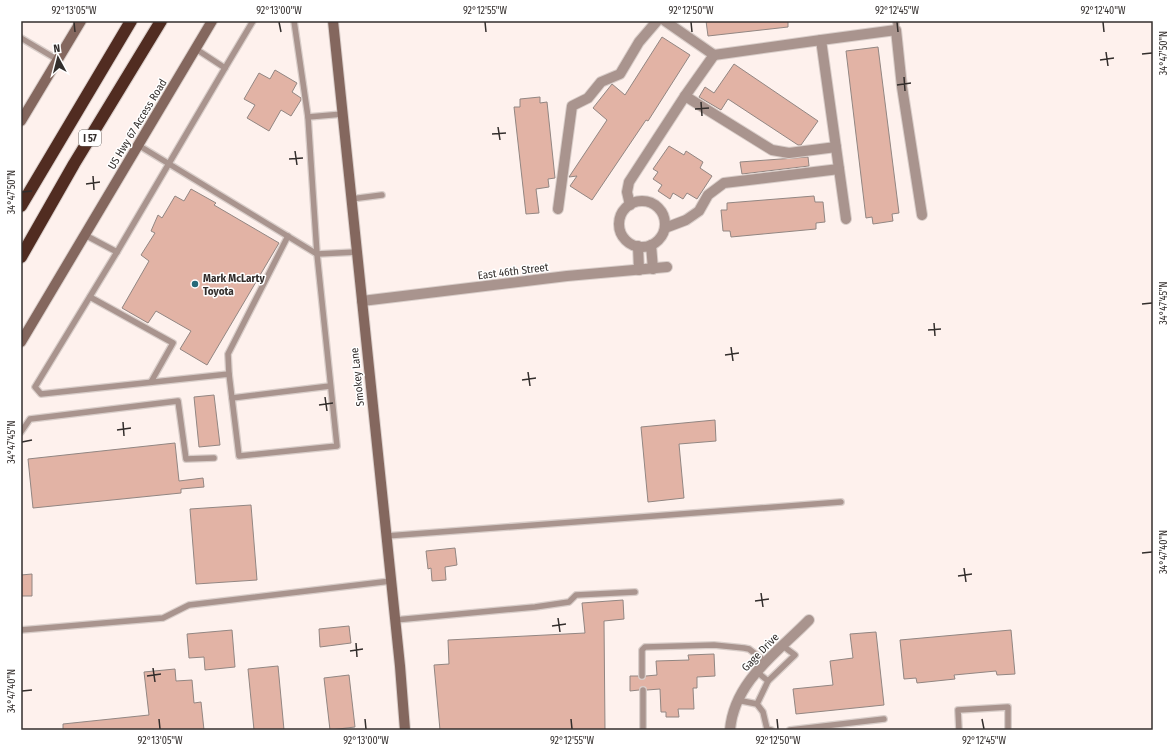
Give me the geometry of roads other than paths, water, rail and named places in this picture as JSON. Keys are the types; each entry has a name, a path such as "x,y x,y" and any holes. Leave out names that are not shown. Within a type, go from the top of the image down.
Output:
{"highway":[{"name":"I 57","path":"21,206 132,21"},
{"name":"I 57","path":"21,256 74,164 161,21"}],"street":[{"path":"21,121 81,21"},
{"name":"US Hwy 67 Access Road","path":"21,342 212,21"},
{"name":"Smokey Lane","path":"333,21 405,730"},
{"path":"558,208 572,106 588,98 601,82 620,74 639,42 657,21"},
{"path":"665,21 714,55 821,40 896,25 902,87 922,215"},
{"path":"821,40 846,219"},
{"path":"630,205 627,192 629,182 685,96 714,55"},
{"path":"685,96 772,150 789,153 836,147"},
{"path":"665,228 686,220 699,212 708,195 724,183 839,169"},
{"path":"644,201 658,207 665,219 665,228 661,237 651,245 638,246 631,243 621,232 621,217 630,205 644,201"},
{"path":"651,245 653,269"},
{"path":"638,246 639,270"},
{"name":"East 46th Street","path":"362,301 567,276 667,267"},
{"name":"Gage Drive","path":"730,730 737,700 756,671 809,620"}],"lane":[{"path":"229,374 41,394 35,387 117,252 253,21"},
{"path":"288,236 228,354 239,456 337,446 317,254 308,117 294,21"},
{"path":"333,21 338,21"},
{"path":"21,38 58,60"},
{"path":"196,49 225,68"},
{"path":"308,117 342,114"},
{"path":"138,145 317,254 357,252"},
{"path":"351,198 382,195"},
{"path":"85,235 117,252"},
{"path":"90,297 173,343 151,382"},
{"path":"232,398 330,386"},
{"path":"21,432 30,419 178,401 186,459 214,458"},
{"path":"386,536 841,502"},
{"path":"21,630 163,618 189,605 391,581"},
{"path":"395,620 535,607 569,602 576,595 635,592"},
{"path":"642,676 642,650 645,647 714,645 744,648 749,649 766,662"},
{"path":"757,704 768,681 795,655 783,646"},
{"path":"756,671 768,681"},
{"path":"643,690 643,730"},
{"path":"737,700 757,704 763,712 767,729 771,730"},
{"path":"959,730 958,710 1008,707 1008,730"},
{"path":"790,730 841,727 884,719"}],"place":[{"name":"Mark McLarty Toyota","path":"195,284"}]}
